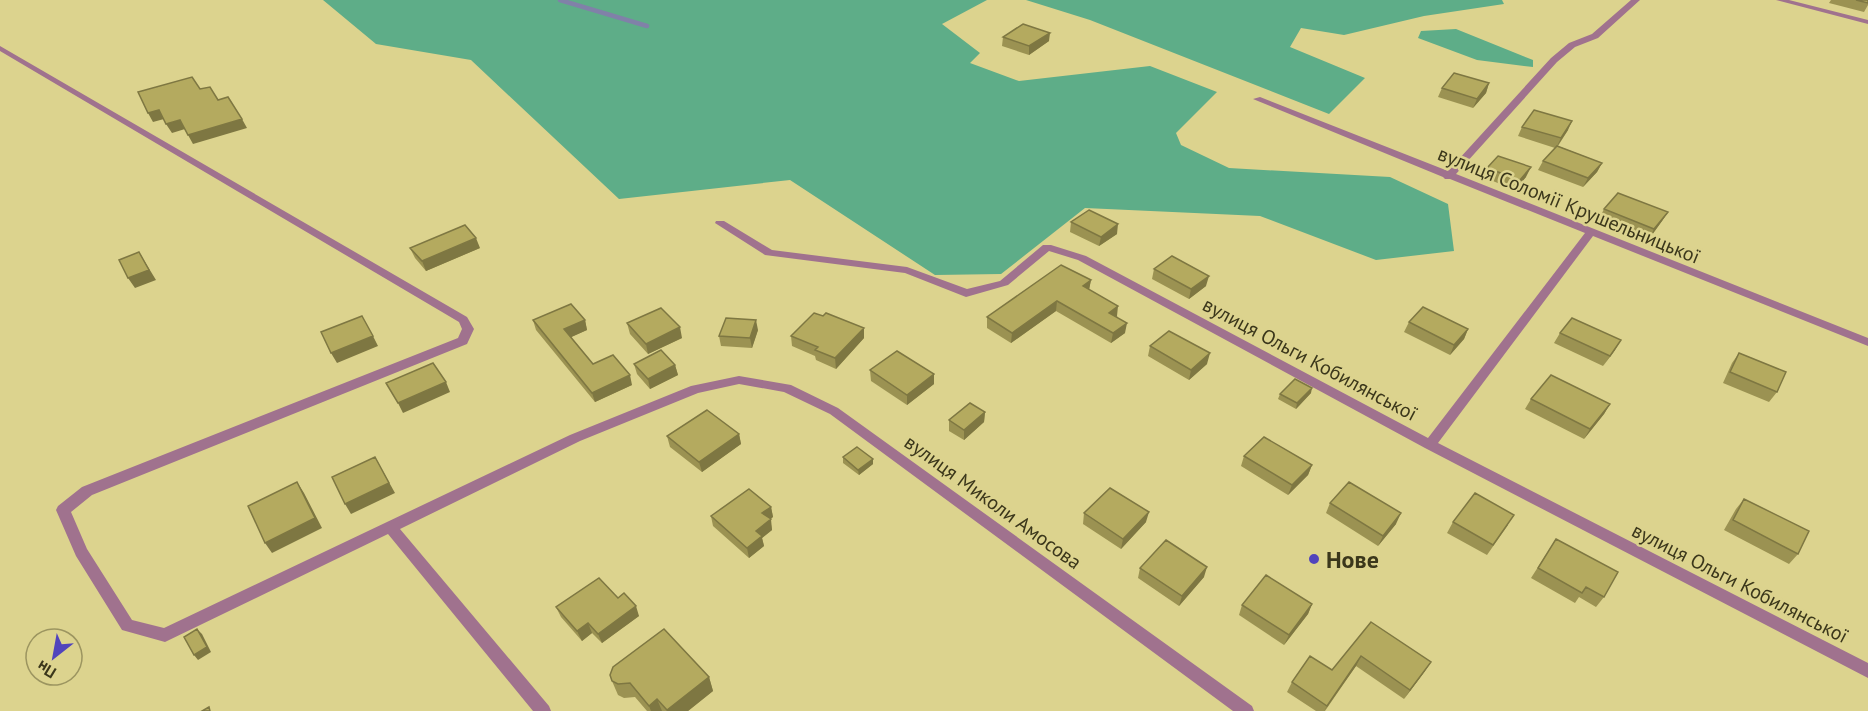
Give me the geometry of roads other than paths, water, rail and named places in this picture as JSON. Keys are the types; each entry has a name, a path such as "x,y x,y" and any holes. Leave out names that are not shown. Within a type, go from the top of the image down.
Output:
{"street":[{"path":"1448,177 1554,60 1572,45 1595,36 1636,0"},
{"path":"1780,0 1868,22"},
{"name":"вулиця Миколи Амосова","path":"0,48 463,320 468,329 463,341 87,491 63,510 81,552 127,625 165,634 575,438 695,389 739,380 787,388 834,411 1246,711"},
{"name":"вулиця Соломії Крушельницької","path":"1257,99 1448,177 1868,342"},
{"name":"вулиця Ольги Кобилянської","path":"720,223 769,253 907,270 966,293 1004,283 1047,247 1082,258 1430,446 1868,671"},
{"path":"1430,446 1590,233"},
{"path":"389,526 543,711"}],"waterway":[{"path":"560,0 647,26"}],"place":[{"name":"Нове","path":"1314,559"}]}
